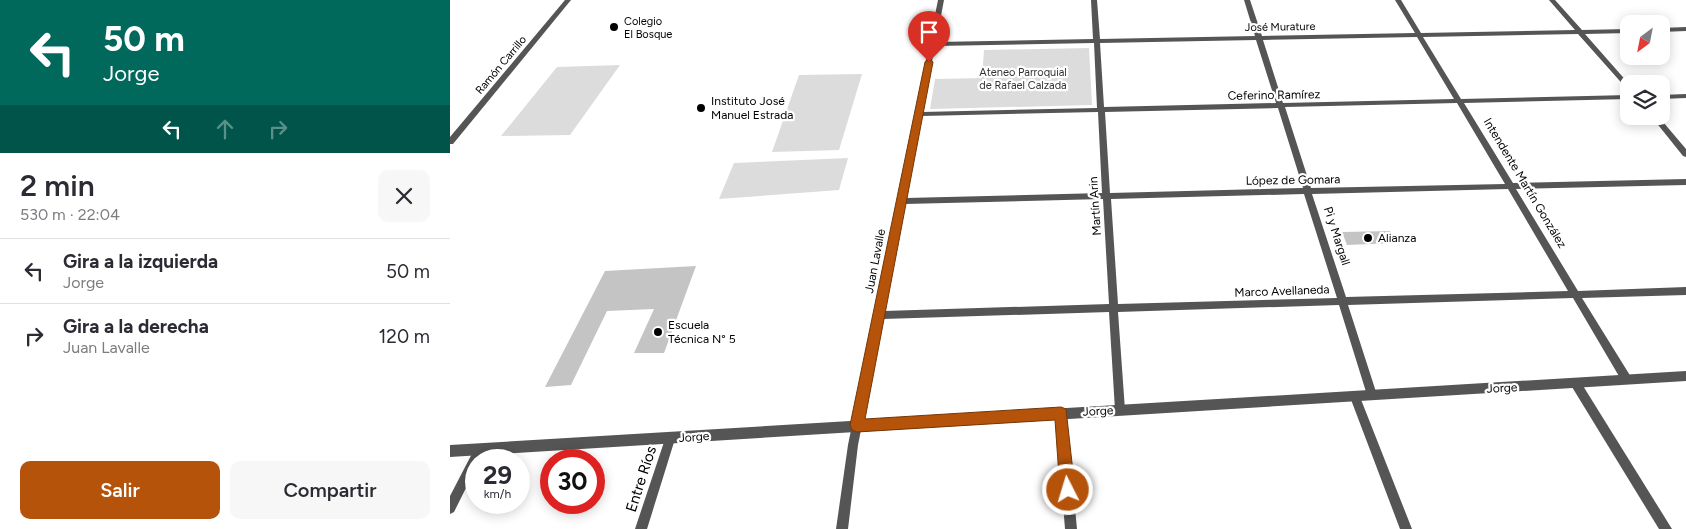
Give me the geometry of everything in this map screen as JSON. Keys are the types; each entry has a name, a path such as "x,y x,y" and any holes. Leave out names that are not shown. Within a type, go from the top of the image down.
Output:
{"street":[{"name":"Ramón Carrillo","path":"450,142 568,0"},
{"name":"Juan Lavalle","path":"842,529 857,425 941,0"},
{"name":"Martín Arin","path":"1094,0 1108,196 1120,410"},
{"name":"Pi y Margall","path":"1246,0 1372,395"},
{"name":"Intendente Martín González","path":"1398,0 1627,380"},
{"path":"1552,0 1620,78"},
{"path":"1670,30 1686,30"},
{"name":"José Murature","path":"932,44 1620,31"},
{"path":"1670,97 1686,96"},
{"name":"Ceferino Ramírez","path":"919,114 1620,97"},
{"path":"1662,125 1686,154"},
{"name":"López de Gomara","path":"901,201 1686,182"},
{"name":"Marco Avellaneda","path":"879,315 1686,291"},
{"name":"Jorge","path":"497,449 670,439 857,425 1686,376"},
{"path":"1576,384 1666,529"},
{"path":"1356,397 1406,529"},
{"path":"1061,413 1071,529"},
{"name":"Entre Ríos","path":"641,529 670,439"},
{"name":"Jorge","path":"450,451 465,450"},
{"path":"450,508 465,479"}],"green space":[{"name":"Ateneo Parroquial de Rafael Calzada","path":"1089,48 1092,105 930,109 935,79 982,78 984,50"},
{"path":"620,65 570,135 501,136 557,67"},
{"path":"862,74 839,150 772,152 799,75"},
{"path":"848,158 839,190 719,199 734,163"}],"building":[{"name":"Alianza","path":"1390,231 1395,243 1347,245 1342,232"},
{"name":"Escuela Técnica N° 5","path":"696,266 664,353 634,353 654,309 607,311 571,385 545,387 605,271"}],"place":[{"name":"Colegio El Bosque","path":"614,27"},
{"name":"Instituto José Manuel Estrada","path":"701,108"},
{"name":"Alianza","path":"1368,238"},
{"name":"Escuela Técnica N° 5","path":"658,332"}],"route":[{"path":"929,62 857,425 1061,413 1068,490"}]}
